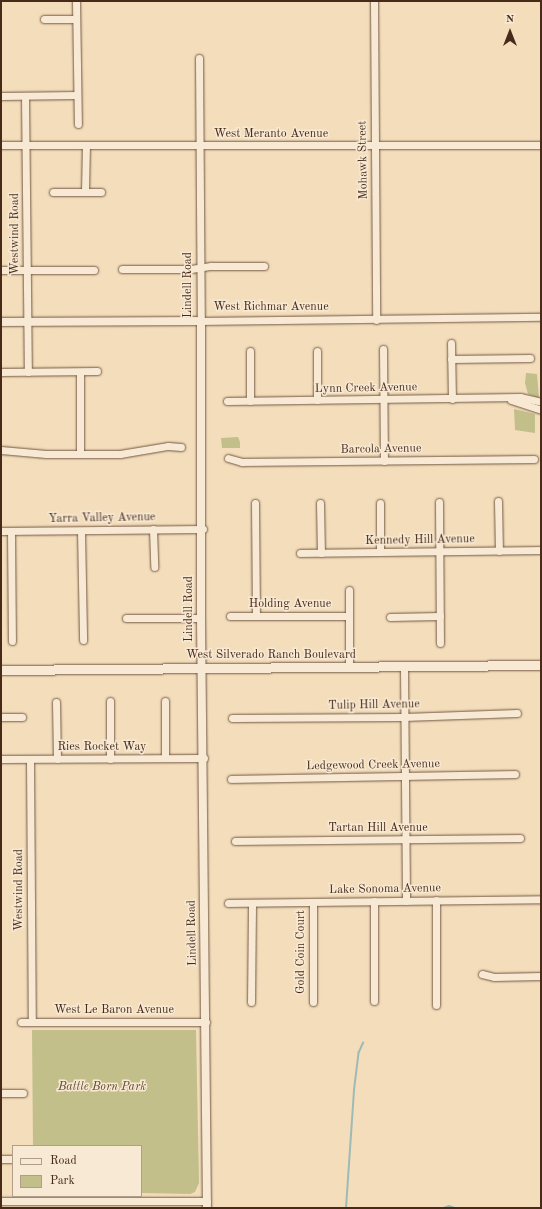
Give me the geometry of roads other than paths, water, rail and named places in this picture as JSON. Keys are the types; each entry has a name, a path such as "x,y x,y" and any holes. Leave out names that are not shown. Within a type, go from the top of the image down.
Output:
{"main road":[{"name":"West Silverado Ranch Boulevard","path":"1,670 541,665"}],"street":[{"path":"76,1 78,124"},
{"name":"Mohawk Street","path":"374,1 376,320"},
{"path":"44,19 76,19"},
{"name":"Lindell Road","path":"200,58 201,618 204,758 207,1205"},
{"path":"1,96 77,95"},
{"name":"Westwind Road","path":"25,96 28,372"},
{"name":"West Meranto Avenue","path":"1,146 541,145"},
{"path":"85,192 86,146"},
{"path":"53,192 101,192"},
{"path":"122,269 264,266"},
{"path":"1,270 94,270"},
{"name":"West Richmar Avenue","path":"1,322 376,320 541,317"},
{"path":"451,342 452,399"},
{"path":"383,349 384,461"},
{"path":"250,350 250,401"},
{"path":"317,351 317,400"},
{"path":"451,359 530,358"},
{"path":"1,372 97,372"},
{"path":"80,372 80,454"},
{"name":"Lynn Creek Avenue","path":"506,398 541,410"},
{"name":"Lynn Creek Avenue","path":"227,401 525,398 541,402"},
{"path":"1,450 46,454 120,454 168,446 181,446"},
{"name":"Barcola Avenue","path":"228,458 242,462 534,459"},
{"path":"498,501 499,551"},
{"path":"439,502 440,644"},
{"path":"256,503 256,616"},
{"path":"320,503 321,553"},
{"path":"380,503 380,552"},
{"path":"153,529 154,568"},
{"name":"Yarra Valley Avenue","path":"1,531 202,529"},
{"path":"11,531 12,641"},
{"path":"81,531 83,640"},
{"name":"Kennedy Hill Avenue","path":"300,553 541,550"},
{"path":"349,590 349,667"},
{"name":"Holding Avenue","path":"230,616 349,616"},
{"path":"390,617 440,616"},
{"path":"126,618 201,618"},
{"path":"404,667 406,901"},
{"path":"110,701 110,759"},
{"path":"165,701 165,758"},
{"path":"56,702 57,759"},
{"name":"Tulip Hill Avenue","path":"232,718 404,717 517,713"},
{"path":"1,717 22,717"},
{"name":"Ries Rocket Way","path":"1,759 204,758"},
{"name":"Westwind Road","path":"30,759 32,1022"},
{"name":"Ledgewood Creek Avenue","path":"231,779 515,774"},
{"name":"Tartan Hill Avenue","path":"235,841 520,838"},
{"name":"Lake Sonoma Avenue","path":"228,903 541,899"},
{"path":"436,900 436,1005"},
{"path":"374,901 374,1002"},
{"name":"Gold Coin Court","path":"313,902 313,1002"},
{"path":"251,1002 252,903"},
{"path":"482,974 494,977 541,976"},
{"name":"West Le Baron Avenue","path":"21,1022 206,1022"},
{"path":"1,1093 23,1093"},
{"path":"1,1159 12,1159"},
{"path":"1,1201 66,1205 207,1205"}],"waterway":[{"path":"346,1208 354,1090 359,1052 363,1043"},
{"path":"444,1208 449,1206 455,1208"}],"park label":[{"name":"Battle Born Park","path":"102,1088"}]}
